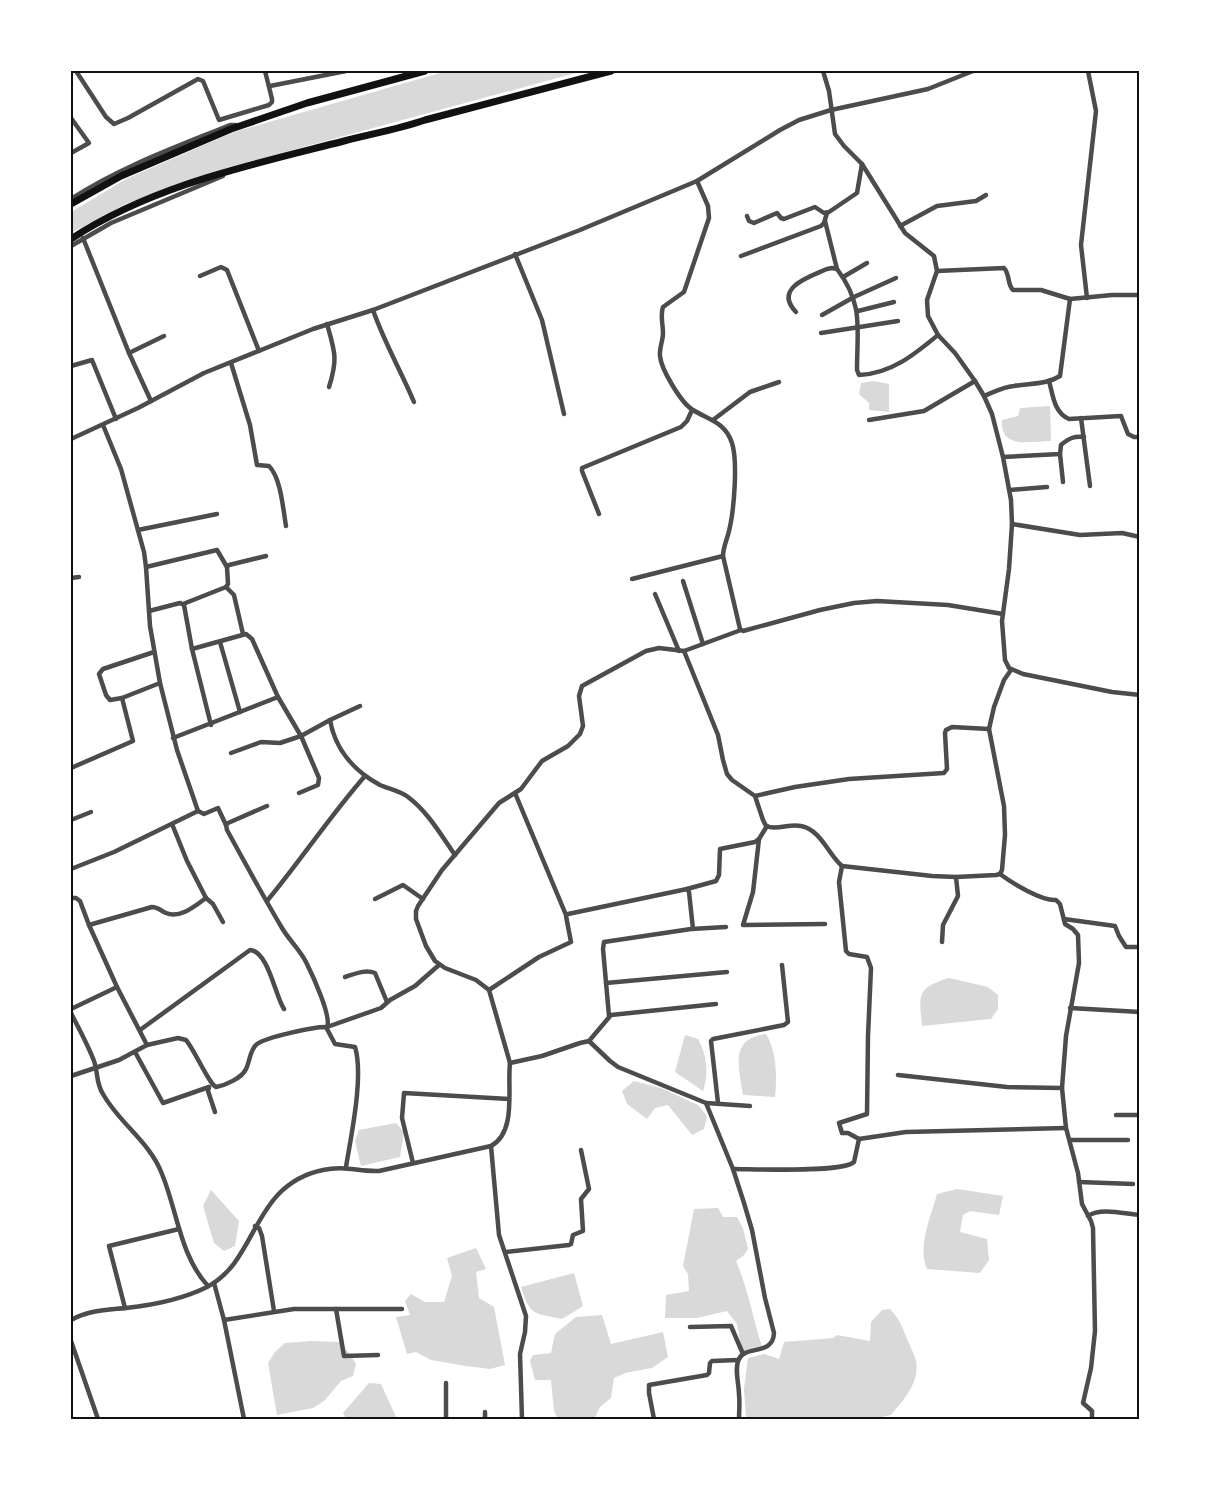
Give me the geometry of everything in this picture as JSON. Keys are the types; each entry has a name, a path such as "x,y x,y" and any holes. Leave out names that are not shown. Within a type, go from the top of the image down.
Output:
{"main road":[{"path":"71,204 121,176 244,125 307,103 425,71"},
{"path":"71,239 109,216 170,190 293,154 403,127 611,71"}],"street":[{"path":"76,71 106,117 114,124 137,114 198,79 202,79 220,120 271,104 270,86 265,71"},
{"path":"270,86 346,71"},
{"path":"822,71 829,91 835,134 862,164 908,236 934,256 937,271 928,296 926,306 928,316 938,335 955,353 975,381 992,414 1010,490 1012,524 1003,614 1005,660 1011,670 1023,674 1140,696"},
{"path":"71,439 116,419 192,379 259,351 313,329 373,310 698,182 789,125 831,110 914,93 973,71"},
{"path":"1087,298 1081,245 1096,112 1088,71"},
{"path":"71,118 89,143 71,154"},
{"path":"71,199 114,174 155,155 230,125 244,125"},
{"path":"741,256 821,226 825,221 827,213 857,194 862,164"},
{"path":"71,246 111,223 233,171"},
{"path":"698,182 708,206 709,218 684,292 663,307 663,340 659,354 664,370 683,400 692,410 713,420 729,435 735,454 733,505 730,529 723,548 723,556 737,622 741,630"},
{"path":"900,226 937,206 976,201 986,195"},
{"path":"747,216 749,221 754,223 777,213 784,219 816,207 827,213"},
{"path":"825,221 838,269 854,296 858,311 857,371 861,375 894,367 938,335"},
{"path":"83,238 128,353 151,401"},
{"path":"515,254 547,336 564,414"},
{"path":"843,277 867,263"},
{"path":"200,276 220,267 227,270 259,351"},
{"path":"937,271 1004,268 1008,273 1013,290 1041,290 1070,299 1112,295 1140,296"},
{"path":"796,312 788,300 788,295 794,286 827,269 838,269"},
{"path":"822,315 854,296 896,278"},
{"path":"984,396 1012,386 1050,382 1060,376 1070,299"},
{"path":"858,311 894,302"},
{"path":"373,310 385,342 414,402"},
{"path":"821,333 898,321"},
{"path":"327,324 336,358 329,387"},
{"path":"128,353 164,336"},
{"path":"71,366 92,360 116,419"},
{"path":"231,363 252,433 257,466 268,466 271,468 282,497 286,526"},
{"path":"869,420 924,412 975,381"},
{"path":"713,420 750,392 779,382"},
{"path":"1050,382 1057,408 1064,417 1069,419 1121,416 1128,434 1140,437"},
{"path":"599,514 582,468 681,427 687,421 692,410"},
{"path":"1082,418 1090,486"},
{"path":"103,424 121,469 138,530 146,567 149,611 160,683 173,738 198,811 204,814 218,808 226,825 226,830 291,944 306,962 322,998 329,1020 327,1027 335,1044 352,1045 355,1047 358,1074 355,1111 346,1167"},
{"path":"1063,482 1061,445 1074,436 1084,437"},
{"path":"1003,457 1060,454"},
{"path":"1010,490 1047,487"},
{"path":"138,530 217,514"},
{"path":"1012,524 1080,535 1122,534 1140,537"},
{"path":"146,567 217,550 227,567 228,584 226,587 182,604 149,611"},
{"path":"227,567 236,562 266,556"},
{"path":"632,579 723,556"},
{"path":"71,578 79,577"},
{"path":"683,581 703,644"},
{"path":"226,587 234,595 243,634"},
{"path":"655,594 718,735 722,760 727,774 732,780 755,796 762,820 767,826 776,828 801,826 812,830 842,866 956,877 1000,874 1015,884 1042,897 1056,900 1060,904 1065,924 1073,928 1078,935 1079,964 1066,1036 1062,1088 1066,1128 1079,1182 1082,1204 1093,1228 1095,1331 1091,1368 1083,1402 1092,1411 1092,1419"},
{"path":"71,1320 93,1311 166,1302 214,1283 232,1268 255,1226 271,1202 297,1179 324,1169 346,1167 363,1171 379,1171 491,1146 499,1140 505,1130 509,1099 510,1063 489,990 476,980 440,965 433,959 416,919 416,911 442,870 498,803 523,786 542,760 568,746 580,734 583,726 579,696 582,686 646,651 659,648 682,651 741,630 854,603 877,601 948,605 1003,614"},
{"path":"182,604 185,609 192,649 210,725"},
{"path":"192,649 243,634 249,635 252,639 278,697 301,736 319,781 318,784 299,793"},
{"path":"220,642 240,712"},
{"path":"154,652 100,672 101,684 107,699 112,700 160,683"},
{"path":"1000,874 1004,864 1004,806 990,729 994,708 1004,680 1011,670"},
{"path":"173,738 278,697"},
{"path":"71,768 133,741 122,698"},
{"path":"231,753 261,742 280,743 301,736 360,706"},
{"path":"330,720 332,732 345,756 354,767 380,785 407,796 427,817 455,855"},
{"path":"755,796 795,787 849,779 944,773 947,769 946,730 952,727 990,729"},
{"path":"267,901 303,857 327,821 365,776"},
{"path":"489,990 539,957 571,942 566,915 515,793"},
{"path":"226,825 267,806"},
{"path":"71,869 114,852 198,811"},
{"path":"71,820 91,812"},
{"path":"172,824 187,861 206,898 213,904 222,922"},
{"path":"767,826 759,839 752,896 743,925 825,924"},
{"path":"566,915 687,889 717,880 720,849 751,843 759,839"},
{"path":"842,866 840,882 846,951 849,954 867,957 871,968 867,1114 838,1123 842,1133 848,1133 859,1139 912,1132 1066,1128"},
{"path":"942,942 943,925 958,896 956,877"},
{"path":"375,899 403,886 423,899"},
{"path":"687,889 689,892 693,929"},
{"path":"71,898 76,898 80,901 89,926 117,987 147,1046"},
{"path":"89,926 152,907 156,907 168,914 180,915 206,898"},
{"path":"1064,919 1116,926 1118,936 1126,947 1140,947"},
{"path":"510,1063 542,1056 590,1041 600,1031 609,1016 603,949 603,943 606,941 693,929 726,927"},
{"path":"140,1030 250,950 258,953 264,962 284,1009"},
{"path":"135,1052 163,1102 210,1087 220,1086 240,1075 245,1070 254,1048 260,1042 306,1030 327,1027 381,1008 387,1002 415,986 440,965"},
{"path":"718,1103 711,1041 713,1039 787,1024 782,965"},
{"path":"345,977 363,971 375,974 387,1002"},
{"path":"606,983 728,972"},
{"path":"117,987 71,1011 91,1054 96,1068 98,1083 104,1096 148,1150 162,1172 179,1229 196,1270 208,1286"},
{"path":"609,1016 716,1004"},
{"path":"1070,1008 1140,1012"},
{"path":"71,1076 96,1068 147,1046 178,1038 186,1040 199,1059 210,1087 214,1112"},
{"path":"590,1041 610,1061 618,1066 706,1103 750,1106"},
{"path":"898,1075 1007,1087 1062,1088"},
{"path":"196,1095 210,1087"},
{"path":"413,1163 402,1118 404,1093 509,1099"},
{"path":"706,1103 733,1169 750,1224 761,1284 774,1333 773,1340 765,1347 743,1354 738,1360 739,1419"},
{"path":"1116,1116 1140,1115"},
{"path":"733,1169 808,1170 851,1165 854,1162 859,1139"},
{"path":"1070,1140 1128,1140"},
{"path":"491,1146 498,1227 526,1316 526,1327 520,1354 522,1419"},
{"path":"506,1252 568,1245 571,1244 574,1235 584,1231 581,1200 589,1189 581,1150"},
{"path":"1079,1182 1133,1184"},
{"path":"1088,1216 1106,1212 1140,1215"},
{"path":"255,1226 259,1228 262,1236 274,1311"},
{"path":"125,1308 109,1246 179,1229"},
{"path":"214,1283 224,1320 244,1419"},
{"path":"224,1320 294,1309 402,1309"},
{"path":"336,1309 344,1356 378,1355"},
{"path":"690,1327 731,1326 743,1354"},
{"path":"71,1341 98,1419"},
{"path":"654,1419 649,1385 707,1375 712,1361 738,1360"},
{"path":"446,1383 446,1419"},
{"path":"485,1412 485,1419"}],"shaded area":[{"path":"447,71 583,71 226,168 128,203 71,233 71,212 126,179 234,132"},
{"path":"874,381 889,384 889,412 869,410 869,403 859,394 861,383"},
{"path":"1050,406 1051,441 1018,442 1006,436 1002,420 1018,416 1020,408"},
{"path":"949,978 988,987 998,995 998,1009 991,1019 922,1026 920,1007 922,994 930,985"},
{"path":"766,1034 774,1057 776,1073 775,1097 743,1095 739,1065 741,1048 746,1041"},
{"path":"685,1035 698,1039 703,1051 706,1071 703,1091 675,1072"},
{"path":"634,1081 661,1088 698,1105 707,1116 704,1129 692,1135 668,1105 655,1108 647,1119 627,1104 622,1091"},
{"path":"396,1123 404,1132 400,1157 361,1166 355,1141 359,1130"},
{"path":"957,1189 1003,1196 999,1215 970,1211 963,1215 960,1232 987,1239 989,1260 980,1273 927,1269 924,1260 924,1241 937,1194"},
{"path":"211,1190 239,1221 235,1246 224,1251 214,1243 203,1206"},
{"path":"718,1208 723,1217 737,1217 743,1228 748,1249 736,1261 762,1347 742,1352 737,1324 727,1311 697,1318 665,1318 666,1295 689,1291 688,1274 683,1266 694,1209"},
{"path":"476,1248 486,1269 476,1272 479,1298 494,1307 505,1365 490,1369 431,1360 416,1352 407,1354 396,1317 410,1315 405,1301 411,1294 425,1302 444,1302 452,1276 447,1258"},
{"path":"574,1273 583,1306 562,1319 534,1312 527,1303 521,1287"},
{"path":"890,1309 902,1327 914,1355 917,1369 910,1390 891,1415 870,1419 746,1419 744,1389 748,1358 764,1354 779,1359 784,1342 833,1338 837,1335 870,1341 871,1322 882,1310"},
{"path":"602,1315 611,1344 663,1332 668,1357 652,1368 625,1373 614,1378 611,1398 600,1407 594,1419 558,1419 554,1411 551,1380 535,1380 530,1361 533,1355 551,1353 555,1334 576,1317"},
{"path":"311,1341 339,1342 356,1364 353,1376 341,1381 324,1401 313,1408 277,1415 268,1363 275,1352 285,1343"},
{"path":"369,1383 381,1384 397,1419 346,1419 343,1413"}]}
